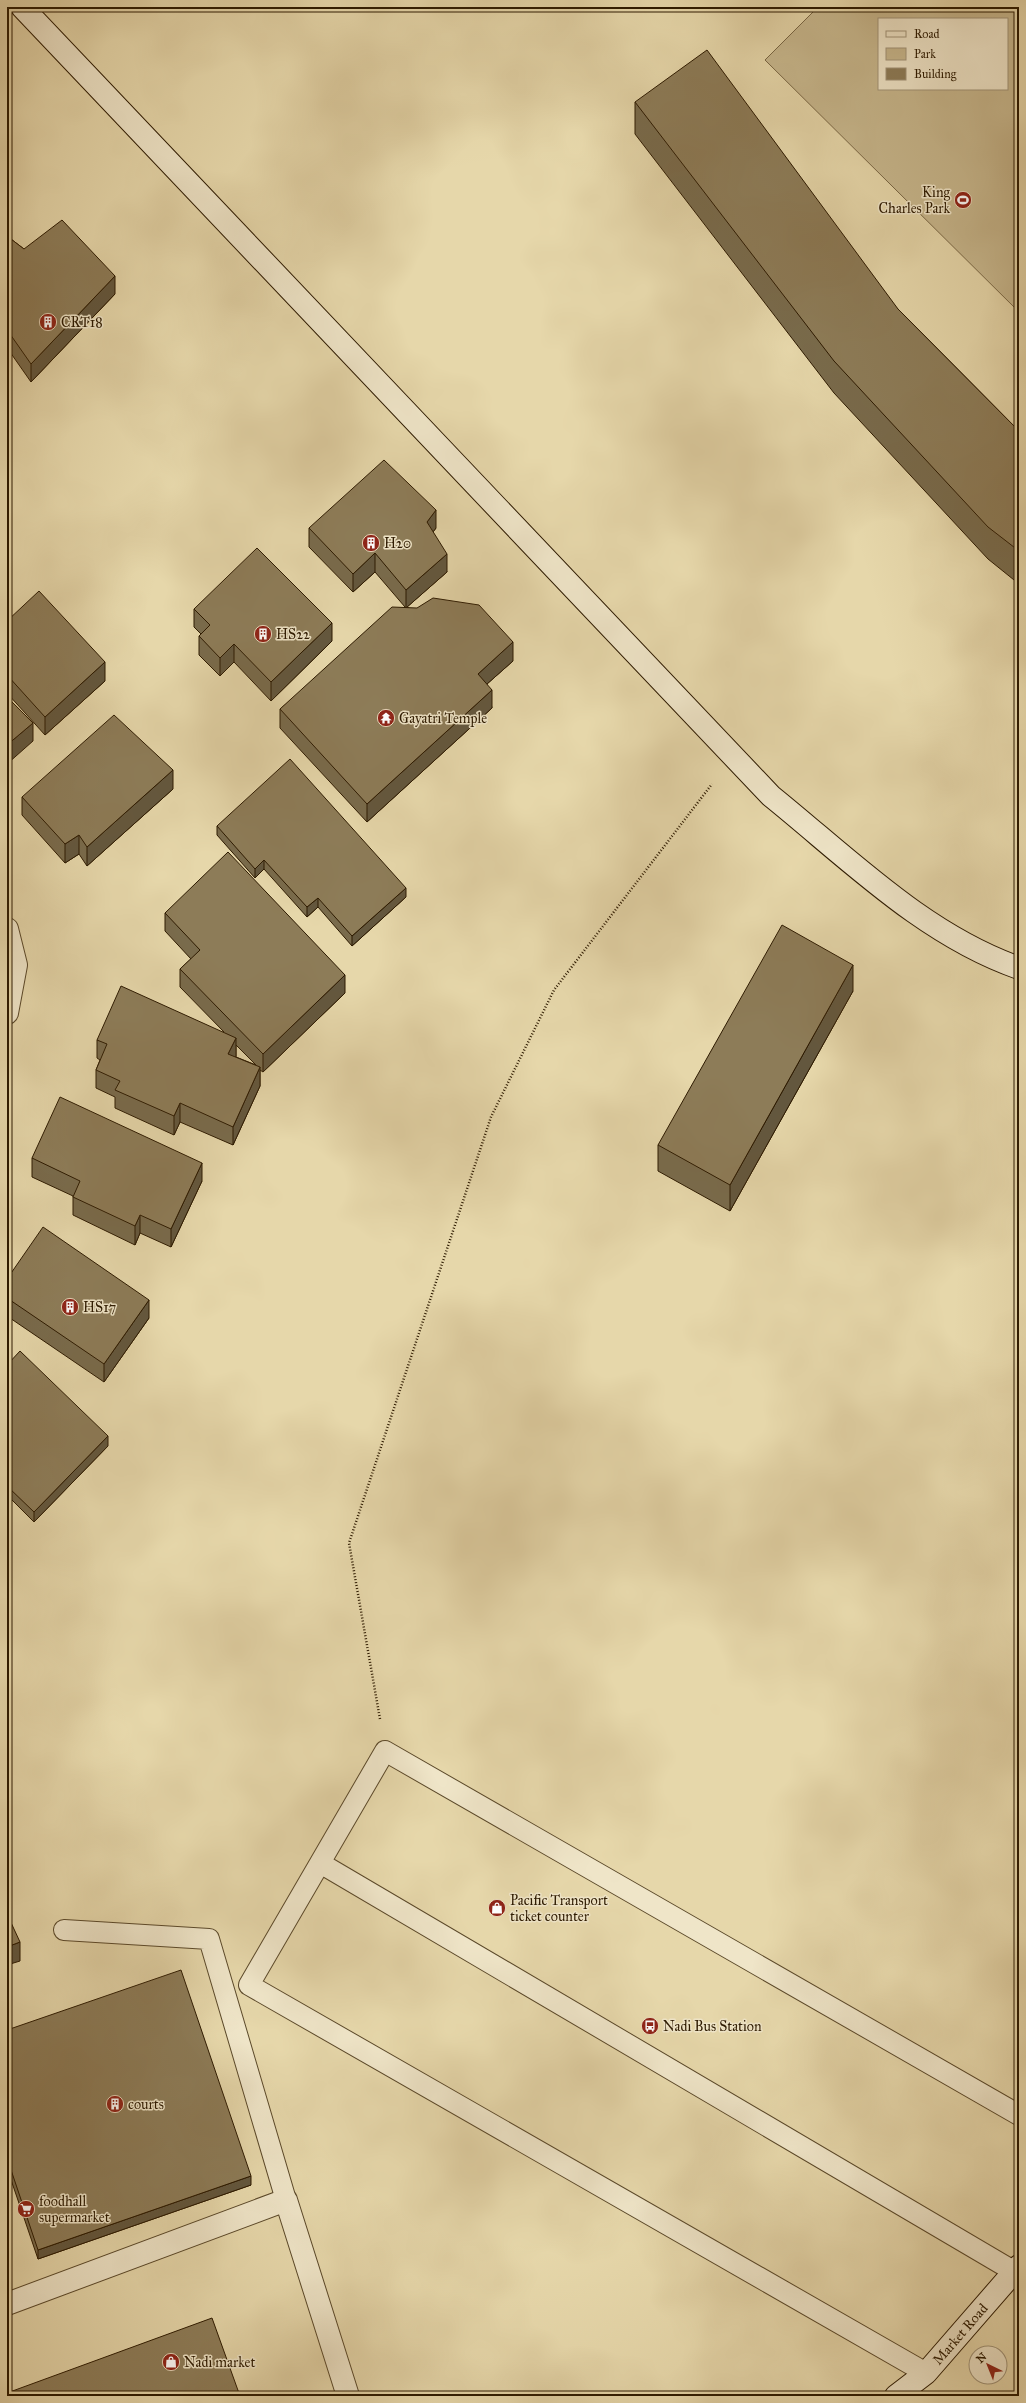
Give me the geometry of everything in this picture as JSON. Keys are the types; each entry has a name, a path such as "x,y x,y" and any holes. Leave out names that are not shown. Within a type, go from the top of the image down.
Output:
{"main road":[{"path":"22,7 771,796 907,907 955,938 999,961 1019,968"},
{"path":"7,929 16,965 7,1013"},
{"path":"7,2304 286,2200 348,2396"},
{"name":"Market Road","path":"896,2396 926,2374 1017,2269"}],"lane":[{"path":"926,2374 249,1985 385,1751 1019,2115"},
{"path":"320,1863 1017,2269"},
{"path":"64,1930 209,1939 286,2200"}],"path":[{"path":"385,1751 349,1543 491,1117 554,990 734,756"}],"green space":[{"name":"King Charles Park","path":"818,7 1019,7 1019,312 765,60"}],"building":[{"path":"707,50 898,309 1019,431 1019,551 988,527 834,361 635,102"},
{"name":"CRT18","path":"62,220 115,276 31,364 7,331 7,236 24,249"},
{"name":"H20","path":"384,460 436,510 427,522 447,554 406,590 375,553 353,574 309,528"},
{"name":"HS22","path":"257,548 332,623 271,682 234,644 220,658 199,636 210,625 194,609"},
{"path":"39,591 105,662 45,717 7,675 7,621"},
{"name":"Gayatri Temple","path":"433,598 479,605 513,642 478,674 492,690 367,804 280,709 392,607 417,608"},
{"path":"7,697 33,723 7,745"},
{"path":"114,715 173,770 87,847 79,835 65,844 22,797"},
{"path":"290,759 406,888 352,936 318,898 307,907 264,860 255,869 217,826"},
{"path":"228,852 345,975 263,1054 180,969 200,950 165,913"},
{"path":"782,925 853,965 730,1185 658,1145"},
{"path":"121,986 236,1038 228,1054 260,1067 233,1127 180,1103 174,1116 115,1090 120,1081 96,1070 107,1044 97,1040"},
{"path":"60,1097 202,1163 171,1229 140,1215 135,1226 73,1197 80,1181 32,1158"},
{"name":"HS17","path":"43,1227 149,1300 104,1364 7,1298 7,1279"},
{"path":"20,1351 108,1436 34,1512 7,1486 7,1365"},
{"path":"7,1914 20,1942 7,1947"},
{"name":"courts","path":"181,1970 251,2176 38,2250 7,2158 7,2030"},
{"name":"Nadi market","path":"212,2318 240,2396 7,2396 7,2393"}],"place":[{"name":"King Charles Park","path":"963,200"},
{"name":"CRT18","path":"48,322"},
{"name":"H20","path":"371,543"},
{"name":"HS22","path":"263,634"},
{"name":"Gayatri Temple","path":"386,718"},
{"name":"HS17","path":"70,1307"},
{"name":"Pacific Transport ticket counter","path":"497,1908"},
{"name":"Nadi Bus Station","path":"650,2026"},
{"name":"courts","path":"115,2104"},
{"name":"foodhall supermarket","path":"26,2209"},
{"name":"Nadi market","path":"171,2362"}]}
